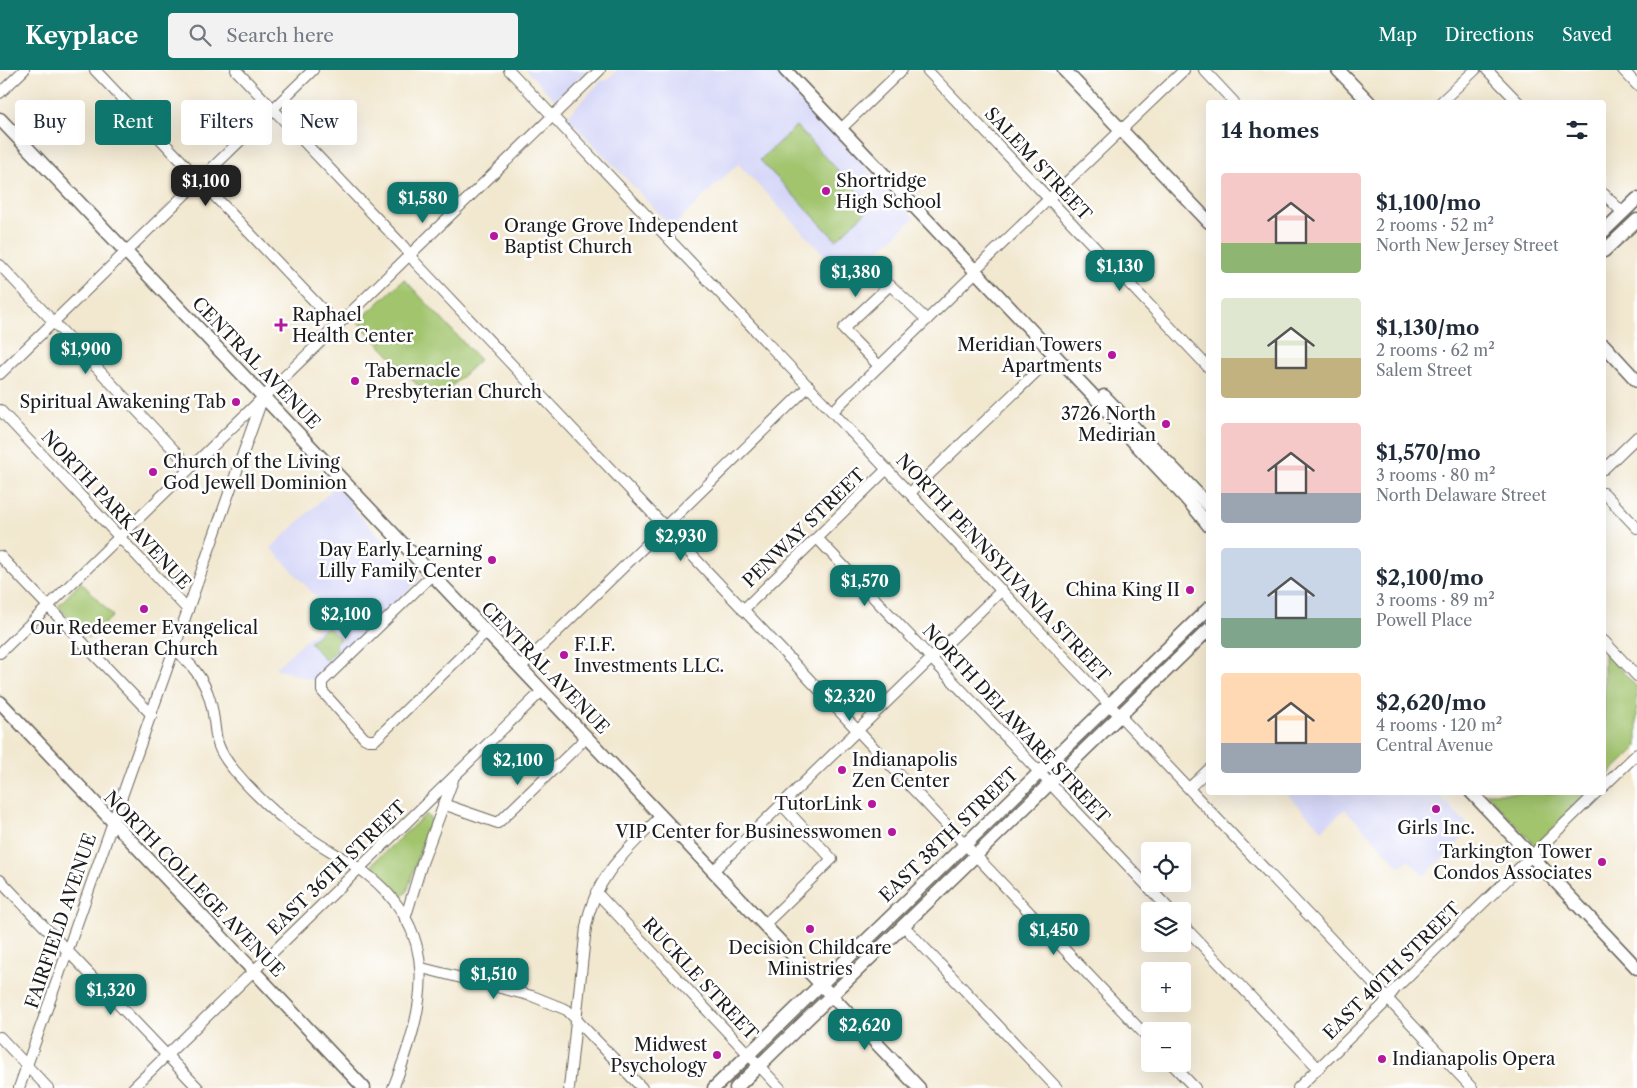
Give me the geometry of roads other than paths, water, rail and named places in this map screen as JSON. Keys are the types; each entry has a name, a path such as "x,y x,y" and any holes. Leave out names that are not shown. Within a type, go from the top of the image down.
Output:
{"main road":[{"path":"785,70 1206,503"},
{"path":"795,70 978,268 1206,522"},
{"path":"1064,70 1206,219"},
{"path":"1338,70 1367,100"},
{"name":"CENTRAL AVENUE","path":"0,119 919,1088"},
{"path":"1606,229 1637,199"},
{"path":"1606,249 1635,225"},
{"path":"1606,347 1637,381"},
{"name":"EAST 38TH STREET","path":"714,1088 1206,611"},
{"name":"EAST 38TH STREET","path":"736,1088 1206,632"},
{"name":"NORTH COLLEGE AVENUE","path":"0,702 112,823 364,1088"},
{"path":"1474,795 1637,968"}],"street":[{"path":"0,93 24,70"},
{"path":"95,70 337,325"},
{"path":"236,70 1141,1030"},
{"path":"0,374 313,70"},
{"name":"NORTH PENNSYLVANIA STREET","path":"510,70 1472,1088"},
{"path":"0,653 600,70"},
{"path":"846,124 902,70"},
{"name":"SALEM STREET","path":"927,70 1206,365"},
{"path":"833,411 1049,199 1184,70"},
{"path":"1204,70 1232,100"},
{"path":"1442,100 1475,70"},
{"path":"1487,70 1516,100"},
{"path":"1623,70 1637,84"},
{"path":"1606,196 1623,213"},
{"path":"0,265 190,467"},
{"path":"879,366 842,329 867,305 890,285 927,320"},
{"path":"910,493 1054,355"},
{"path":"520,668 809,386"},
{"name":"FAIRFIELD AVENUE","path":"19,1088 264,396"},
{"name":"NORTH PARK AVENUE","path":"0,410 188,610"},
{"path":"1606,466 1637,437"},
{"name":"PENWAY STREET","path":"743,610 888,469"},
{"path":"1606,495 1637,528"},
{"name":"NORTH DELAWARE STREET","path":"817,538 1162,902"},
{"path":"0,556 152,715"},
{"path":"432,575 322,680 322,691 367,740 375,740 486,632"},
{"path":"713,871 1002,590"},
{"path":"1606,643 1637,676"},
{"path":"174,648 190,663 203,683 212,707 217,744 223,755 242,779 293,826 359,869 381,887 406,919 417,947 422,968 422,987 414,1026 393,1088"},
{"name":"EAST 36TH STREET","path":"133,1088 542,691"},
{"path":"443,804 498,823 587,737"},
{"path":"1606,784 1637,754"},
{"path":"1189,788 1206,772"},
{"path":"406,919 422,863 454,777"},
{"name":"EAST 40TH STREET","path":"1298,1088 1388,998 1395,988 1594,795"},
{"path":"764,925 832,859 782,806"},
{"path":"569,1088 586,928 596,892 611,867 661,816"},
{"path":"0,880 198,1088"},
{"name":"RUCKLE STREET","path":"596,892 780,1088"},
{"path":"903,925 1057,1088"},
{"path":"1191,934 1318,1068"},
{"path":"422,968 540,999 567,1010 642,1088"},
{"path":"0,1037 48,1088"},
{"path":"1180,1072 1195,1088"}],"place":[{"name":"Shortridge High School","path":"826,191"},
{"name":"Orange Grove Independent Baptist Church","path":"494,236"},
{"name":"Raphael Health Center","path":"281,325"},
{"name":"Meridian Towers Apartments","path":"1112,355"},
{"name":"Tabernacle Presbyterian Church","path":"355,381"},
{"name":"Spiritual Awakening Tab","path":"236,402"},
{"name":"3726 North Medirian","path":"1166,424"},
{"name":"Church of the Living God Jewell Dominion","path":"153,472"},
{"name":"Day Early Learning Lilly Family Center","path":"492,560"},
{"name":"China King II","path":"1190,590"},
{"name":"Our Redeemer Evangelical Lutheran Church","path":"144,609"},
{"name":"F.I.F. Investments LLC.","path":"564,655"},
{"name":"Indianapolis Zen Center","path":"842,770"},
{"name":"TutorLink","path":"872,804"},
{"name":"Girls Inc.","path":"1436,809"},
{"name":"VIP Center for Businesswomen","path":"892,832"},
{"name":"Tarkington Tower Condos Associates","path":"1602,862"},
{"name":"Decision Childcare Ministries","path":"810,929"},
{"name":"Midwest Psychology","path":"717,1055"},
{"name":"Indianapolis Opera","path":"1382,1059"}]}
